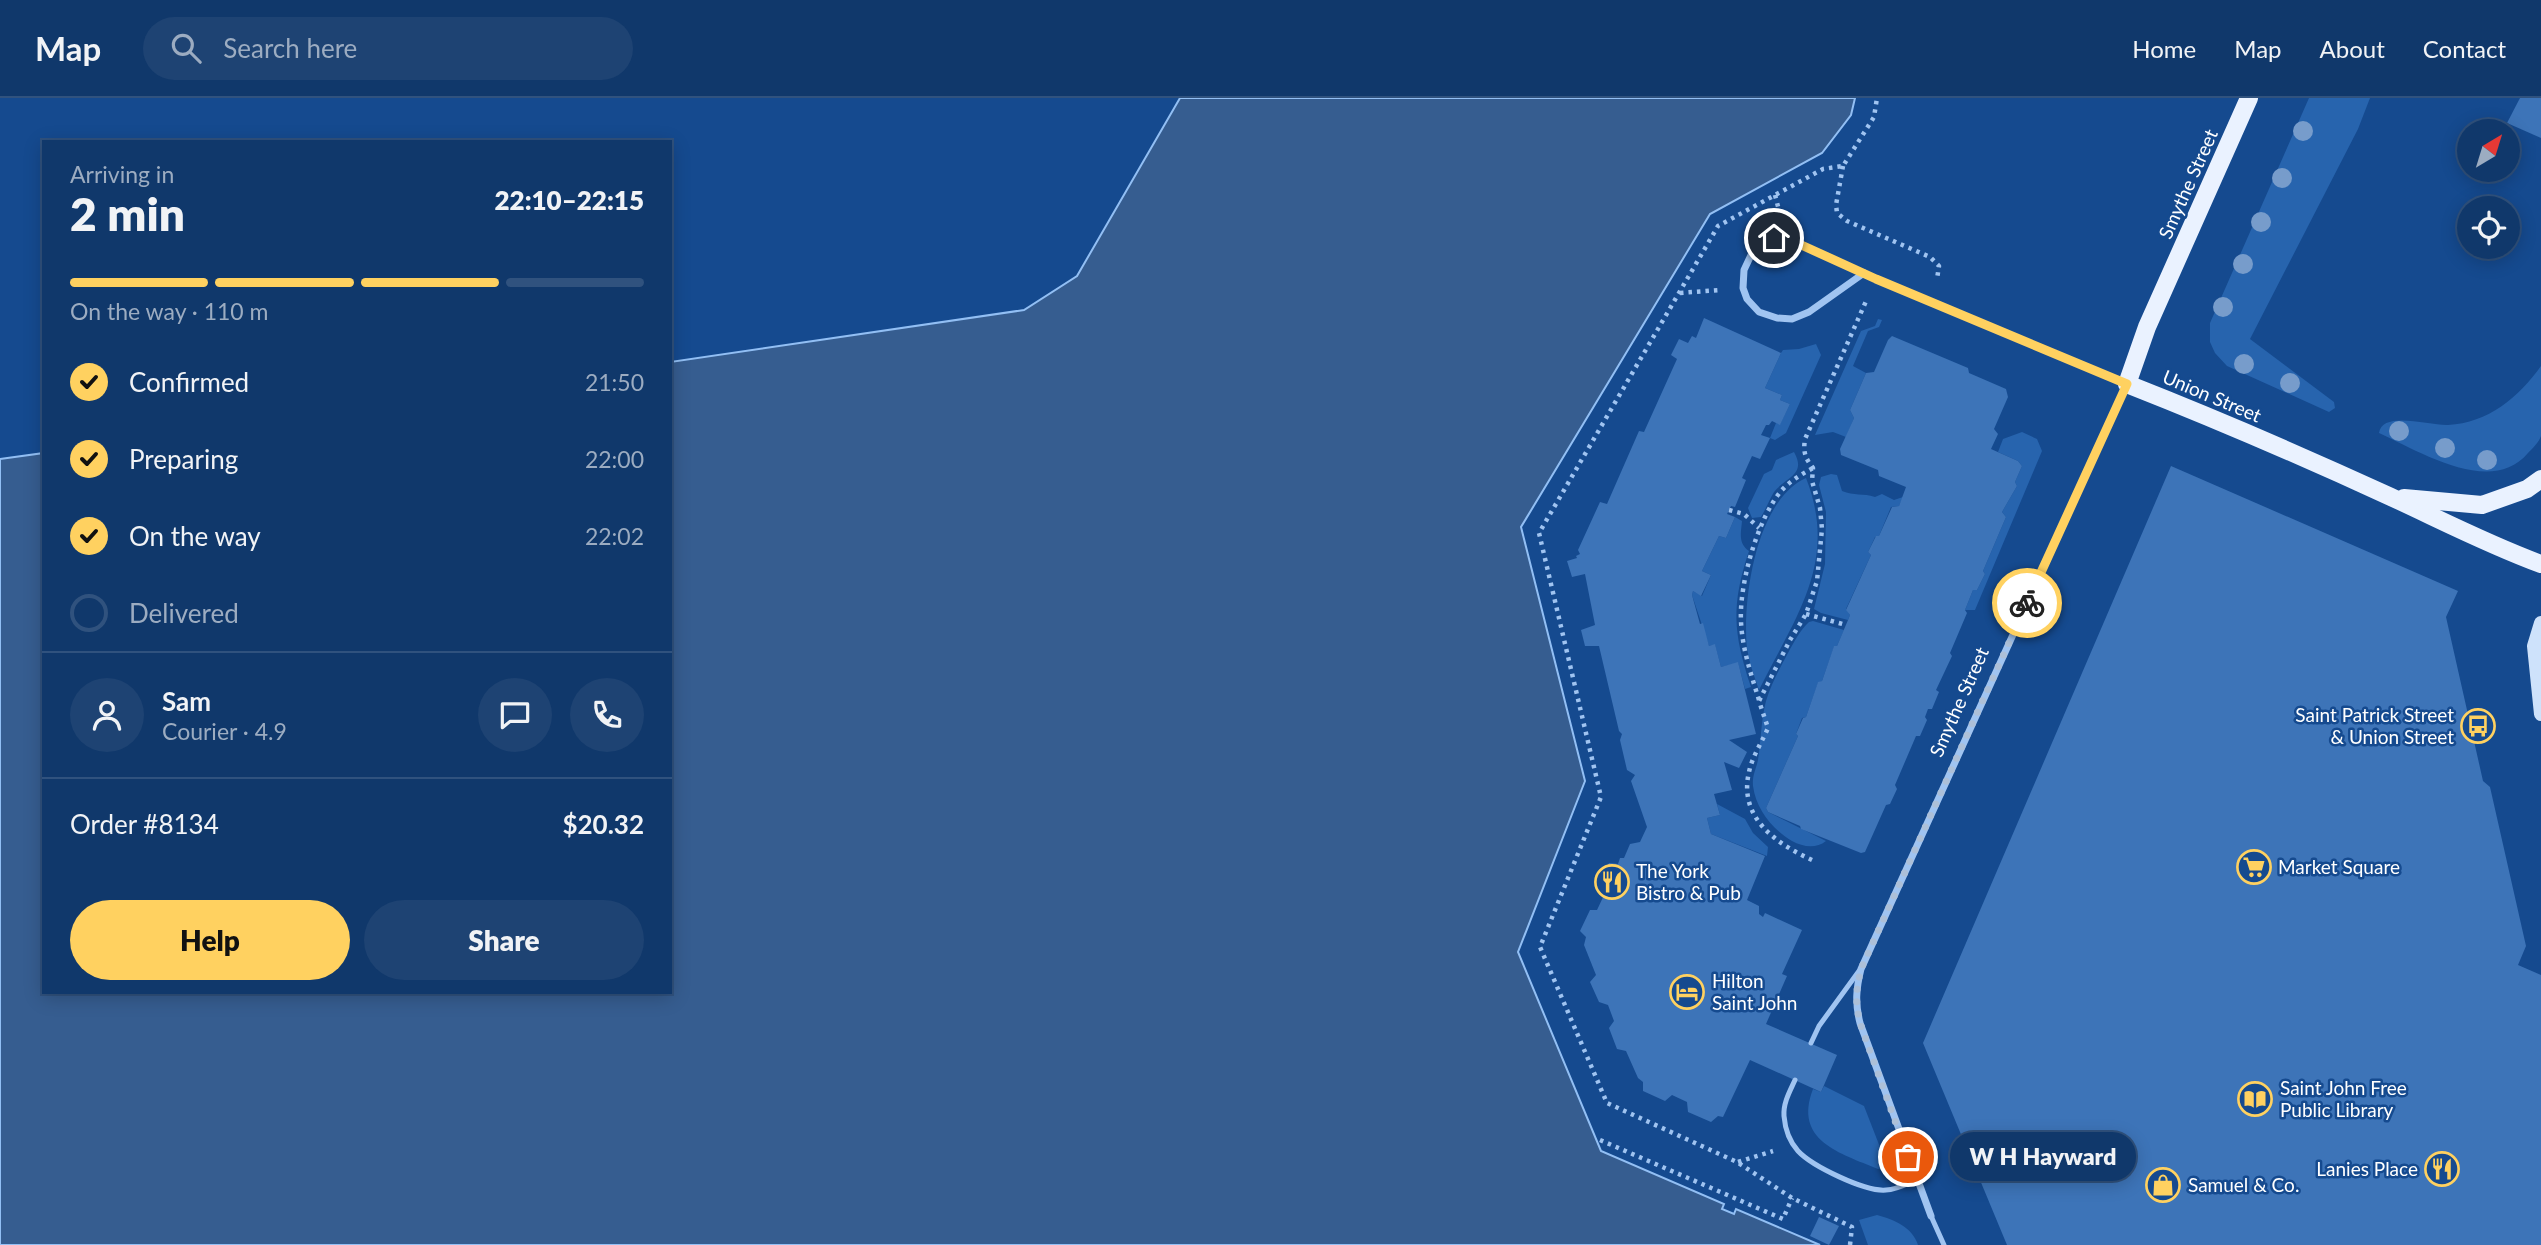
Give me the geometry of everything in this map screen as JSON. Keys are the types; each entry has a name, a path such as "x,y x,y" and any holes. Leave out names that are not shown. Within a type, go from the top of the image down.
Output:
{"main road":[{"name":"Smythe Street","path":"2127,384 2147,327 2249,98"},
{"name":"Union Street","path":"2127,384 2183,406 2389,496 2504,550 2541,564"},
{"path":"2389,496 2482,506 2528,489 2541,479"},
{"path":"2541,623 2535,646 2541,714"}],"street":[{"name":"Union Street","path":"1743,288 1744,270 1752,253 1766,240 1786,238 1876,279 2127,384"},
{"path":"1743,288 1747,299 1759,312 1777,318 1792,319 1809,312 1864,273"},
{"name":"Smythe Street","path":"1931,1216 1858,1015 1856,989 1861,969 2127,384"}],"lane":[{"path":"1811,1044 1819,1026 1861,969"},
{"path":"1795,1080 1784,1105 1784,1114 1786,1130 1799,1152 1821,1167 1868,1188 1885,1191 1916,1180"},
{"path":"1931,1216 1944,1245"}],"path":[{"path":"1877,98 1874,117 1843,166 1836,205 1837,214 1847,221 1930,257 1939,266"},
{"path":"1843,166 1823,169 1718,226 1539,533 1601,797 1540,947 1608,1103 1737,1162 1792,1198 1852,1227 1850,1245"},
{"path":"1759,701 1806,614 1817,581 1822,529 1820,508 1812,481 1813,468 1803,450 1805,439 1876,279"},
{"path":"1679,293 1743,288"},
{"path":"1812,860 1776,841 1762,828 1752,811 1749,772 1768,728 1744,650 1741,620 1745,587 1759,528 1784,488 1813,468"},
{"path":"1729,510 1744,514 1759,528"},
{"path":"1806,614 1846,625"},
{"path":"1600,1140 1783,1219 1792,1198"},
{"path":"1737,1162 1793,1144"}],"shaded area":[{"path":"1180,98 1855,98 1851,115 1822,153 1710,214 1521,527 1585,781 1518,952 1601,1151 1724,1204 1722,1209 1734,1214 1736,1209 1820,1245 0,1245 0,459 42,453 42,994 672,994 672,362 1024,310 1077,276"},
{"path":"2309,98 2370,98 2358,129 2250,339 2334,402 2335,408 2329,412 2227,366 2215,353 2210,342 2210,323"},
{"path":"1878,319 1882,320 1879,327 1868,331 1853,366 1866,373 1850,410 1854,418 1846,437 1833,432 1815,435 1861,331 1875,326"},
{"path":"1816,344 1821,355 1786,433 1775,440 1770,438 1776,423 1780,424 1790,404 1780,400 1782,395 1765,388 1781,353 1783,350"},
{"path":"2541,366 2541,436 2531,450 2513,466 2495,471 2475,471 2434,459 2379,433 2382,426 2389,422 2448,425 2489,414 2523,388"},
{"path":"2022,432 2037,439 2042,451 1975,610 1965,610 1973,590 1977,590 1985,574 1983,571 2006,517 2002,512 2017,486 2015,482 2022,466 2018,461 1998,452 2003,439"},
{"path":"1794,452 1797,471 1774,492 1761,517 1752,518 1748,508 1764,474 1772,470 1776,460"},
{"path":"1837,475 1842,491 1846,493 1875,497 1882,494 1894,500 1903,497 1899,506 1891,507 1879,536 1875,537 1868,552 1871,555 1846,609 1850,615 1848,620 1814,609 1825,564 1826,512 1819,485 1821,477"},
{"path":"1806,478 1815,508 1818,536 1815,563 1798,613 1759,690 1748,653 1746,628 1750,579 1764,529 1775,507 1789,490"},
{"path":"1735,517 1742,521 1742,541 1749,551 1739,587 1736,619 1751,687 1745,689 1738,663 1721,667 1715,645 1709,646 1692,595 1693,591 1702,596 1711,575 1702,571 1719,536 1726,538"},
{"path":"1813,621 1844,630 1834,647 1822,681 1818,683 1806,717 1802,718 1796,734 1798,736 1766,808 1768,812 1826,841 1809,846 1792,841 1778,831 1761,810 1753,782 1768,695 1797,636"},
{"path":"1717,804 1745,819 1753,833 1768,847 1767,856 1711,834 1707,818 1720,815"},
{"path":"1824,1086 1864,1106 1885,1160 1882,1168 1878,1169 1835,1150 1815,1133 1809,1121 1808,1107 1813,1089 1821,1092"},
{"path":"1877,1215 1902,1225 1912,1233 1918,1245 1868,1245 1859,1220"}],"building":[{"path":"2520,98 2541,98 2541,138 2520,129 2520,119 2509,119"},
{"path":"1704,318 1781,353 1765,388 1782,395 1780,400 1790,404 1780,425 1772,421 1766,425 1761,435 1770,438 1760,459 1752,456 1742,478 1746,480 1735,507 1731,506 1727,514 1735,517 1726,538 1719,536 1702,571 1711,575 1701,596 1693,591 1692,595 1700,624 1703,623 1709,646 1715,644 1721,667 1738,662 1756,734 1729,740 1747,752 1739,768 1724,762 1732,790 1714,794 1720,815 1707,818 1711,834 1765,856 1747,900 1759,906 1759,914 1763,917 1765,913 1802,930 1782,974 1787,976 1766,1024 1837,1055 1821,1092 1750,1060 1723,1117 1718,1116 1711,1122 1688,1112 1687,1102 1672,1095 1665,1101 1643,1091 1643,1082 1638,1078 1626,1051 1617,1049 1609,1028 1614,1021 1608,1005 1599,1002 1590,982 1596,975 1584,945 1586,937 1580,931 1590,910 1597,910 1606,891 1599,884 1609,863 1618,864 1630,844 1640,842 1647,827 1631,781 1635,775 1627,770 1620,740 1622,734 1619,731 1599,646 1585,646 1581,630 1595,625 1585,574 1572,577 1567,561 1580,554 1578,550 1600,502 1607,504 1639,431 1644,432 1677,359 1671,355 1679,339 1688,343 1692,336 1696,338"},
{"path":"1892,336 1968,368 1969,373 2006,389 2008,397 1994,429 1998,434 1991,449 2018,461 2022,466 2015,482 2017,486 2002,512 2006,517 1983,571 1985,574 1977,590 1973,590 1965,610 1967,613 1950,653 1952,656 1936,690 1939,692 1932,709 1928,709 1925,717 1927,720 1920,736 1916,736 1895,785 1897,789 1890,804 1886,805 1865,852 1861,853 1801,829 1800,826 1768,812 1766,808 1798,736 1796,734 1803,718 1806,717 1818,682 1822,681 1834,646 1837,646 1850,615 1846,610 1871,555 1868,552 1876,536 1879,536 1892,507 1899,506 1906,487 1879,476 1878,470 1841,455 1840,449 1854,418 1850,410 1866,373 1874,372"},
{"name":"Market Square","path":"2171,466 2458,591 2446,617 2483,781 2490,787 2526,946 2518,965 2541,975 2541,1245 2007,1245 1923,1043"},
{"path":"1819,1217 1839,1226 1829,1245 1810,1236"}],"way so far":[{"path":"1908,1157 1860,1023 1856,989 1861,969 2027,603"}],"place":[{"name":"Saint Patrick Street & Union Street","path":"2478,726"},
{"name":"Market Square","path":"2254,867"},
{"name":"The York Bistro & Pub","path":"1612,882"},
{"name":"Hilton Saint John","path":"1687,992"},
{"name":"Saint John Free Public Library","path":"2255,1099"},
{"name":"W H Hayward","path":"1908,1157"},
{"name":"Lanies Place","path":"2442,1169"},
{"name":"Samuel & Co.","path":"2163,1185"}],"route":[{"path":"1774,238 1786,238 1876,279 2127,384 2027,603"}]}
